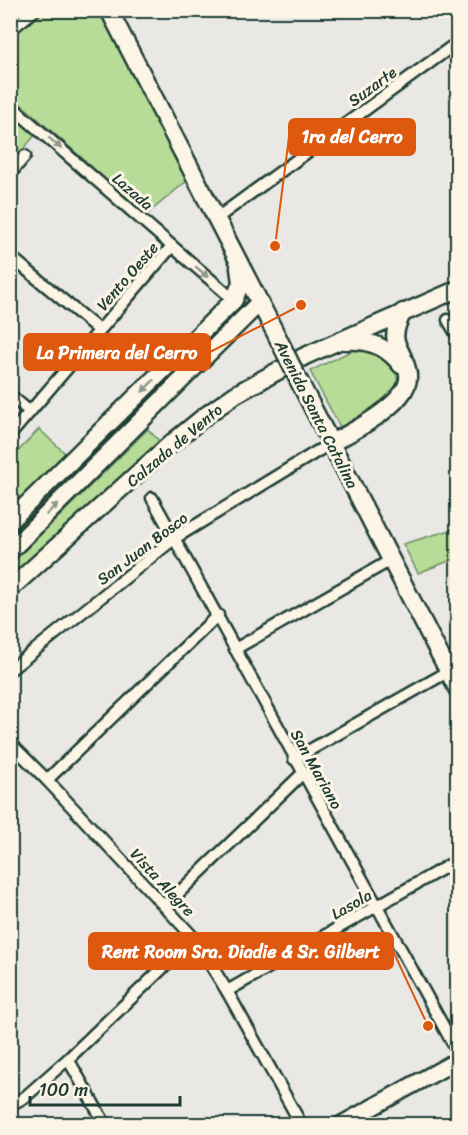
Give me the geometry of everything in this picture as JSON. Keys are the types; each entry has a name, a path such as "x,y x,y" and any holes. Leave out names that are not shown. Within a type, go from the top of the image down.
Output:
{"main road":[{"name":"Avenida Santa Catalina","path":"109,10 391,560 453,669 458,690"},
{"path":"10,521 234,300 241,283 239,261"},
{"name":"Calzada de Vento","path":"10,588 31,572 167,447 236,394 305,356 458,289"},
{"path":"10,551 259,303 251,299 234,300"},
{"path":"331,444 389,408 406,386 408,375 394,337 395,326 403,312"},
{"path":"335,342 354,340 368,342 388,351 395,357 403,372 398,397"},
{"path":"342,1125 458,1060"}],"street":[{"path":"10,30 35,10"},
{"name":"Suzarte","path":"217,218 458,42"},
{"name":"Lazada","path":"10,105 234,300"},
{"path":"10,174 25,156"},
{"name":"Vento Oeste","path":"10,435 172,246"},
{"path":"10,256 100,331"},
{"path":"448,320 458,337"},
{"path":"10,395 30,412"},
{"name":"San Juan Bosco","path":"10,670 175,538 331,444"},
{"name":"San Mariano","path":"152,498 218,615 302,774 458,1053"},
{"path":"236,649 391,560"},
{"path":"47,780 218,615"},
{"path":"294,759 453,669"},
{"name":"Vista Alegre","path":"10,744 47,780 194,938 227,991 301,1125"},
{"path":"165,906 302,774"},
{"name":"Lasola","path":"227,991 458,860"},
{"path":"10,1106 25,1097 68,1059 194,938"},
{"path":"68,1059 105,1125"}],"green space":[{"path":"43,11 100,11 189,179 146,215 11,95 11,36"},
{"path":"11,112 36,134 11,164"},
{"path":"225,325 11,543 11,535"},
{"path":"355,349 376,350 387,357 395,368 397,386 391,398 384,405 355,422 340,427 310,371"},
{"path":"39,429 67,455 11,511 10,460"},
{"path":"148,429 160,442 30,561 11,574 11,564"},
{"path":"457,528 457,558 418,573 403,544"}],"place":[{"name":"1ra del Cerro","path":"275,246"},
{"name":"La Primera del Cerro","path":"301,305"},
{"name":"Rent Room Sra. Diadie & Sr. Gilbert","path":"428,1026"}]}
